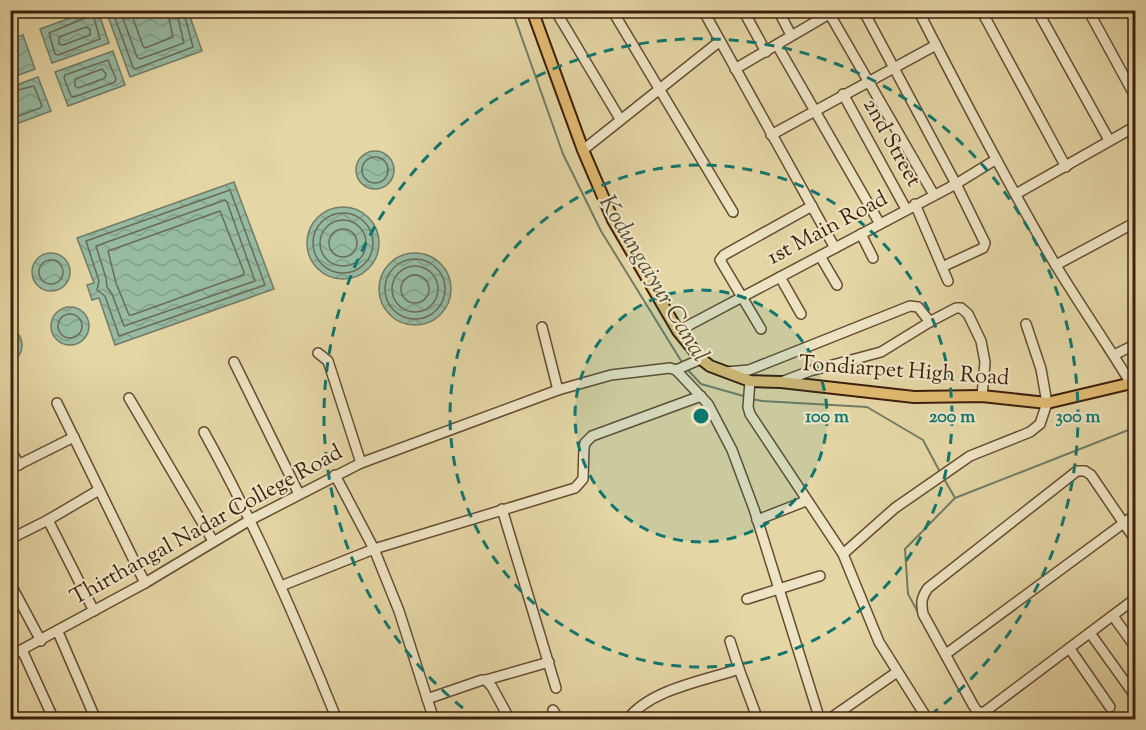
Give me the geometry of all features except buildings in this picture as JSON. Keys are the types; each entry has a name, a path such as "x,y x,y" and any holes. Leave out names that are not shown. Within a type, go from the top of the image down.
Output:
{"main road":[{"name":"Tondiarpet High Road","path":"532,10 583,150 613,220 696,361 749,384 781,382 914,397 982,396 1047,403 1134,386"}],"street":[{"path":"555,10 620,119"},
{"path":"612,10 733,212"},
{"path":"703,10 835,248"},
{"path":"743,10 766,52"},
{"path":"778,10 791,35"},
{"path":"863,10 956,184 985,245 942,267"},
{"path":"918,10 995,160 1056,265 1134,386"},
{"path":"981,10 1066,167"},
{"path":"1037,10 1109,140"},
{"path":"1088,10 1136,98"},
{"path":"1133,10 1136,15"},
{"path":"735,69 777,45 815,15 831,12 934,195"},
{"path":"583,150 720,41"},
{"path":"777,45 880,224"},
{"path":"771,135 936,45"},
{"name":"2nd Street","path":"843,94 910,207 948,281"},
{"path":"1016,194 1136,126"},
{"name":"1st Main Road","path":"678,332 956,184 995,160"},
{"path":"761,329 720,260 724,255 812,206"},
{"path":"1056,265 1136,222"},
{"path":"861,234 873,258"},
{"path":"820,256 837,285"},
{"path":"780,277 801,314"},
{"path":"724,372 749,370 910,306 918,307 930,322"},
{"path":"781,382 810,371 881,352 930,322 956,308 961,308 969,314 981,341 985,362 982,396"},
{"path":"843,554 895,508 970,456 1030,432 1043,420 1047,403 1041,369 1026,324"},
{"path":"542,327 558,390"},
{"path":"1114,356 1136,344"},
{"path":"318,352 328,362 361,463"},
{"name":"Thirthangal Nadar College Road","path":"10,657 145,583 250,520 361,463 558,390 611,375 678,369 696,361"},
{"path":"234,362 299,494"},
{"path":"678,369 708,404 732,450 757,519 820,720"},
{"path":"749,384 750,414 843,554 879,642 928,720"},
{"path":"280,586 374,549 571,489 579,485 583,479 585,443 591,436 701,396"},
{"path":"129,398 213,541"},
{"path":"57,403 145,583"},
{"path":"204,432 250,520 337,720"},
{"path":"10,449 15,467 74,437"},
{"path":"1135,600 983,713 977,711 973,705 923,614 921,603 928,588 1077,471 1085,471 1091,475 1136,541"},
{"path":"335,475 374,549 399,611 434,720"},
{"path":"10,539 99,490"},
{"path":"757,519 806,501"},
{"path":"502,509 556,688"},
{"path":"946,654 1136,514"},
{"path":"48,520 94,611"},
{"path":"747,599 820,576"},
{"path":"10,583 41,641"},
{"path":"1113,616 1136,648"},
{"path":"58,632 96,720"},
{"path":"1090,633 1133,693"},
{"path":"730,641 758,720"},
{"path":"1070,649 1110,707"},
{"path":"22,650 54,720"},
{"path":"427,699 482,680 549,662"},
{"path":"627,720 637,708 651,698 739,669"},
{"path":"828,720 897,672"},
{"path":"486,680 510,720"},
{"path":"553,710 559,720"}],"water":[{"path":"92,10 98,11 109,43 52,63 40,29"},
{"path":"106,11 188,11 202,51 130,77"},
{"path":"23,35 35,69 11,78 11,39"},
{"path":"113,51 125,85 68,106 55,72"},
{"path":"38,77 51,111 11,126 11,87"},
{"path":"375,151 388,157 394,170 388,183 375,189 362,183 356,170 362,157"},
{"path":"234,182 274,289 115,345 99,298 92,300 87,285 94,283 77,238"},
{"path":"343,207 357,210 369,217 376,229 379,243 376,257 369,269 357,276 343,279 329,276 317,269 310,257 307,243 310,229 317,217 329,210"},
{"path":"51,253 64,259 70,272 64,285 51,291 38,285 32,272 38,259"},
{"path":"415,253 429,256 441,263 448,275 451,289 448,303 441,315 429,322 415,325 401,322 389,315 382,303 379,289 382,275 389,263 401,256"},
{"path":"70,307 83,313 89,326 83,339 70,345 57,339 51,326 57,313"},
{"path":"10,328 19,336 22,345 16,359 11,362"}],"waterway":[{"name":"Kodungaiyur Canal","path":"512,10 563,154 601,231 683,364"},
{"name":"Kodungaiyur Canal","path":"686,368 701,384 747,397"},
{"name":"Kodungaiyur Canal","path":"752,399 867,407 923,440 940,472"},
{"path":"919,614 908,594 905,549 955,498 1136,427"},
{"name":"Kodungaiyur Canal","path":"943,477 955,498"},
{"path":"972,711 977,720"}]}
